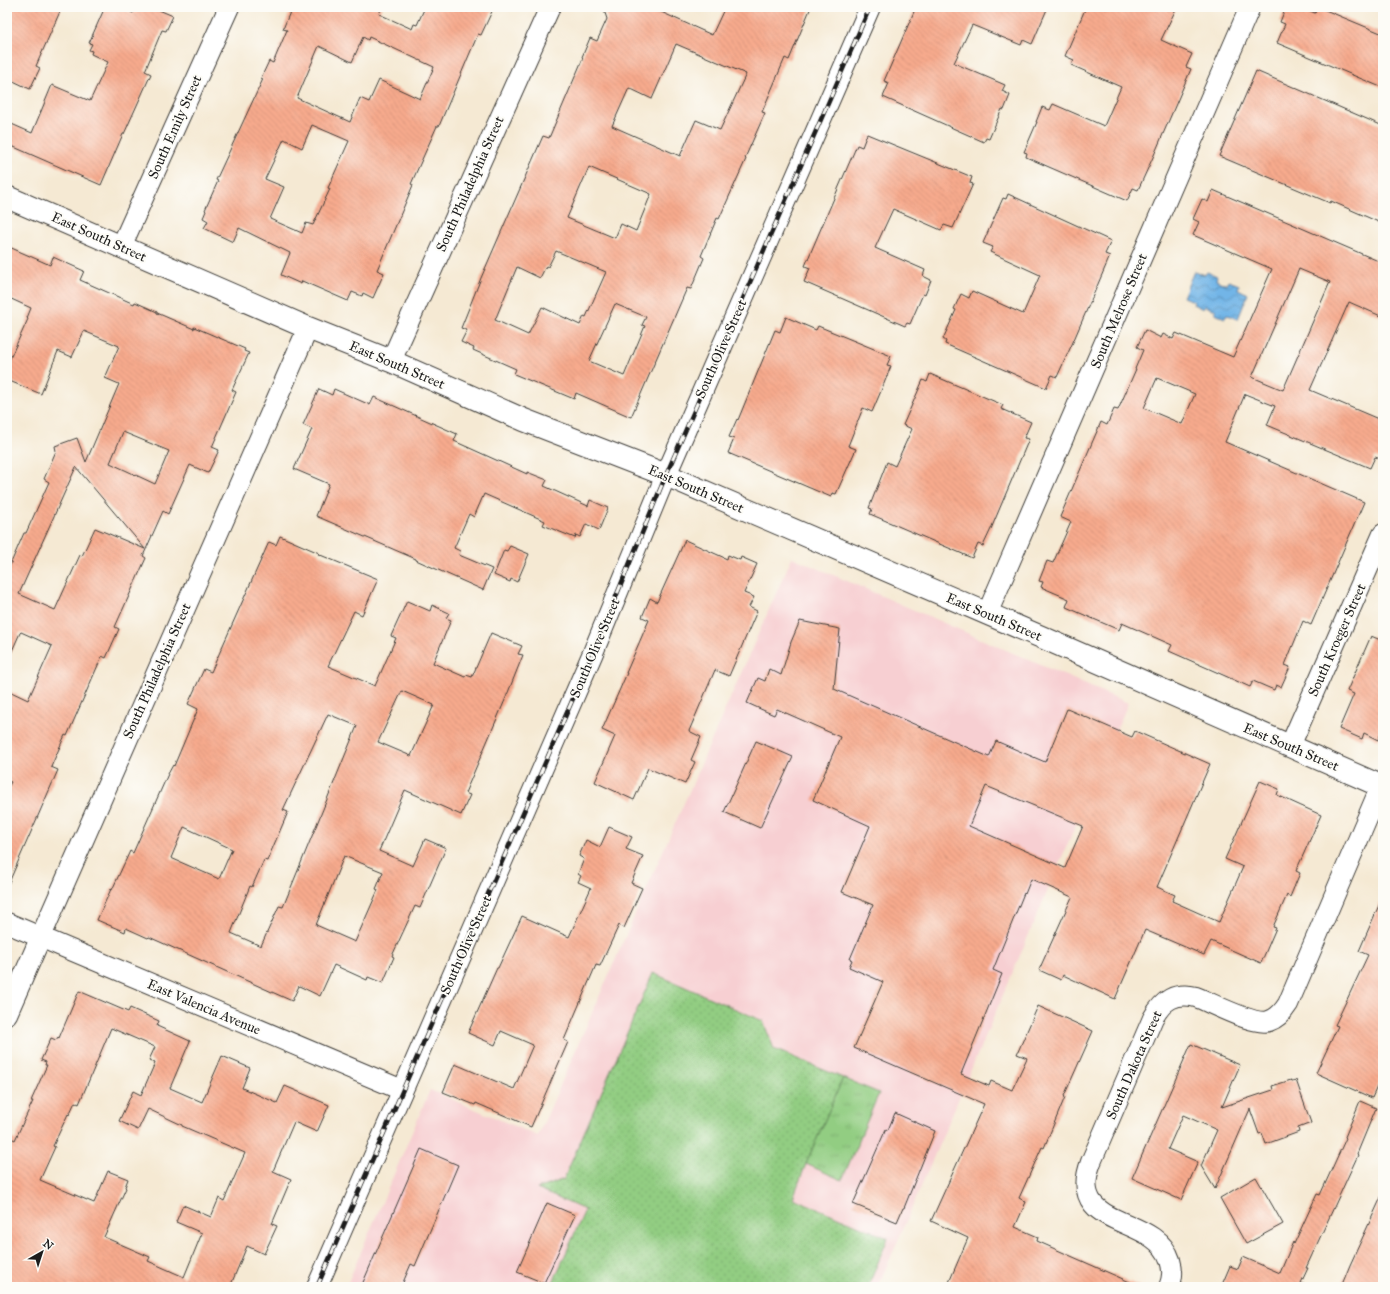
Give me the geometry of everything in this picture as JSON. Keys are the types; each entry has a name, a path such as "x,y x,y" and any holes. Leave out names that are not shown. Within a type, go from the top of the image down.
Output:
{"street":[{"name":"South Emily Street","path":"121,247 229,7"},
{"name":"South Philadelphia Street","path":"391,361 550,7"},
{"name":"South Olive Street","path":"317,1287 592,655 666,475 870,7"},
{"name":"South Melrose Street","path":"987,614 1250,7"},
{"name":"East South Street","path":"7,197 308,328 391,361 524,420 666,475 1382,786"},
{"name":"South Philadelphia Street","path":"7,1014 308,328"},
{"name":"South Kroeger Street","path":"1290,746 1383,534"},
{"name":"South Dakota Street","path":"1169,1287 1172,1278 1172,1267 1163,1246 1145,1233 1107,1215 1098,1209 1090,1200 1085,1182 1094,1155 1153,1018 1158,1008 1164,1002 1180,995 1188,995 1251,1020 1261,1022 1274,1019 1284,1010 1288,1004 1382,786"},
{"name":"East Valencia Avenue","path":"7,923 402,1090"}],"shaded area":[{"path":"792,557 1128,703 878,1287 346,1287 430,1090 538,1136"}],"green space":[{"path":"653,973 763,1021 774,1049 843,1078 793,1198 888,1238 868,1287 551,1287 585,1210 537,1189 564,1179"},
{"path":"843,1078 879,1093 842,1180 806,1164"}],"water":[{"path":"1194,271 1205,275 1207,272 1217,276 1216,280 1227,285 1229,281 1239,285 1238,289 1248,294 1238,319 1227,315 1225,318 1215,314 1216,310 1205,306 1203,309 1193,304 1194,301 1183,297"}],"building":[{"path":"7,7 62,7 36,66 40,68 30,89 7,78"},
{"path":"105,7 120,7 133,13 136,7 152,7 173,16 166,31 162,30 145,71 151,74 101,185 7,144 7,122 32,133 52,85 90,101 108,62 91,54 92,51 89,50 92,44 89,43"},
{"path":"292,7 382,7 379,14 412,29 414,24 417,25 425,7 494,7 481,35 478,34 439,126 437,126 411,184 413,185 377,270 384,273 373,298 363,293 362,296 352,292 348,301 302,281 301,284 281,275 290,253 239,228 233,242 204,228 208,221 203,218 206,211 205,210 218,181 216,180 263,79 261,78 269,61 273,63 287,30 283,29","holes":["363,37 368,40 369,37 434,67 420,99 379,80 369,102 360,98 350,122 297,98 319,46 352,62","312,125 349,141 328,188 330,189 313,225 306,223 302,233 270,219 284,187 265,179 284,139 302,148"]},
{"path":"603,7 650,7 712,35 725,7 811,7 789,60 785,58 762,112 765,113 745,158 746,159 719,219 717,218 701,256 704,258 691,289 687,288 631,417 576,393 574,399 514,374 516,369 473,350 474,348 461,342 467,330 461,328 481,278 543,136 549,138 590,38 597,41 607,19","holes":["676,44 746,74 720,130 696,120 680,156 612,126 629,88 652,99","589,167 651,194 636,231 621,224 615,238 567,218","556,251 606,272 586,317 584,316 580,325 542,307 528,335 495,320 517,267 540,278 546,266 548,267","615,304 646,317 642,325 645,326 624,376 589,361"]},
{"path":"916,7 1048,7 1032,44 1023,40 1021,45 972,25 954,63 1005,85 1002,91 1010,95 989,139 986,138 984,142 883,97 889,83 884,81"},
{"path":"1086,7 1177,7 1161,40 1192,54 1186,67 1191,69 1154,155 1138,190 1133,188 1127,201 1026,157 1027,153 1024,152 1042,107 1050,110 1053,104 1104,126 1121,87 1071,65 1074,60 1065,56"},
{"path":"1286,7 1291,7 1304,12 1305,9 1315,13 1318,7 1383,34 1383,88 1277,43 1285,24 1280,22"},
{"path":"1256,71 1383,126 1383,224 1331,201 1330,203 1219,156"},
{"path":"867,134 972,177 970,183 973,184 953,228 944,225 941,230 893,209 875,248 925,270 923,276 931,280 910,324 907,323 905,326 804,282 810,268 805,266 819,233 857,145 862,147"},
{"path":"1213,190 1383,263 1383,317 1349,302 1310,390 1383,421 1383,460 1375,457 1370,468 1267,425 1275,406 1245,394 1225,442 1364,502 1311,625 1303,621 1285,665 1290,667 1281,687 1276,685 1274,690 1253,681 1250,687 1169,651 1172,645 1122,623 1119,630 1066,607 1069,599 1041,587 1043,582 1039,581 1047,561 1053,563 1071,522 1060,517 1101,422 1107,425 1114,409 1118,410 1136,369 1143,350 1137,347 1145,330 1161,338 1163,334 1173,339 1176,333 1233,357 1272,269 1193,235 1199,222 1193,219 1202,199 1208,202","holes":["1299,269 1330,282 1283,390 1252,377","1157,378 1195,394 1182,424 1144,408"]},
{"path":"1008,194 1111,241 1105,254 1110,256 1073,342 1057,377 1052,375 1046,388 945,344 946,341 943,339 956,310 954,309 961,294 969,298 972,291 1023,314 1040,275 990,252 993,247 983,243 1003,198 1006,199"},
{"path":"7,246 50,265 53,257 84,271 80,280 134,304 135,302 194,329 194,327 245,349 244,351 249,353 232,390 236,392 212,447 219,450 208,473 190,465 168,514 163,511 143,556 146,558 115,627 119,629 106,658 102,656 67,736 65,735 51,767 58,770 7,887 7,789 11,782 7,780 7,690 28,700 52,646 21,632 7,662 7,572 49,482 44,479 56,451 55,446 77,438 86,462 119,384 105,378 119,346 84,331 72,357 58,351 41,394 7,380 7,365 28,319 27,318 31,308 7,297","holes":["123,432 169,451 155,484 110,463","76,467 145,549 95,528 82,556 80,555 55,610 19,594"]},
{"path":"786,317 816,330 818,326 891,356 887,365 891,366 872,412 863,408 848,446 856,449 836,494 832,493 831,497 728,453 734,439 729,437 737,419 738,420 775,330 780,332"},
{"path":"930,374 1003,405 1001,409 1031,422 1024,438 1029,439 991,529 983,546 978,544 972,558 870,514 872,509 869,508 887,462 895,466 912,429 903,425 923,380 927,382"},
{"path":"319,389 332,395 334,389 370,405 374,397 457,434 454,441 527,474 527,472 547,480 544,486 588,506 590,500 608,508 599,530 586,524 580,537 576,535 575,538 543,525 545,521 484,494 474,517 469,514 454,548 460,551 459,555 492,569 483,590 316,516 329,484 294,469 312,429 303,425"},
{"path":"280,536 319,553 318,554 378,579 362,615 354,611 328,666 375,686 396,638 391,636 407,601 430,611 432,605 449,613 446,618 451,620 433,663 465,677 466,675 472,677 491,633 522,646 518,654 523,655 465,793 470,795 461,815 405,790 379,851 413,866 425,839 446,848 420,908 415,906 392,956 394,957 383,983 368,977 367,980 334,965 320,996 299,986 292,1001 149,937 148,938 126,928 125,932 97,920 130,851 133,853 168,774 173,765 174,766 198,709 188,704 204,669 211,672 269,542 276,545","holes":["402,691 434,705 411,756 378,742","328,714 357,726 283,907 279,906 261,946 231,933 250,886 252,887 264,860 267,861 288,812 283,810","184,827 232,849 219,879 171,858","344,856 383,872 376,889 378,890 355,942 316,925"]},
{"path":"685,540 727,559 728,555 740,560 741,557 757,564 744,593 754,597 749,607 757,611 729,676 715,670 689,731 701,737 691,760 695,762 685,784 648,768 634,800 595,782 615,736 602,730 649,620 642,617 650,598 657,602"},
{"path":"510,546 529,554 517,582 511,579 510,582 494,575 504,550 507,551"},
{"path":"800,621 840,629 834,689 989,757 996,741 1045,762 1067,709 1132,737 1135,731 1210,764 1157,887 1175,895 1172,901 1219,922 1243,867 1225,859 1260,781 1279,789 1277,795 1321,815 1296,871 1300,873 1290,897 1287,895 1273,927 1276,928 1261,963 1211,941 1204,955 1145,930 1115,999 1063,975 1061,980 1039,970 1072,897 1031,879 993,970 1002,974 961,1074 989,1086 991,1081 1012,1090 1027,1058 1017,1054 1038,1006 1093,1031 1064,1096 1065,1097 1044,1148 1042,1147 1019,1198 1026,1202 1015,1227 1038,1237 1037,1241 1141,1287 947,1287 968,1238 931,1221 984,1104 854,1048 883,982 849,967 852,960 850,959 873,905 842,892 870,826 813,800 840,737 777,709 774,715 747,703 758,678 765,681 769,669 781,675 791,642","holes":["986,786 1083,826 1065,868 969,826"]},
{"path":"1371,636 1383,641 1383,729 1378,740 1364,733 1362,739 1339,729 1354,694 1347,691"},
{"path":"756,741 793,757 760,828 724,812"},
{"path":"609,827 632,837 626,849 643,856 631,883 642,888 624,928 619,925 600,966 596,965 564,1040 568,1042 531,1127 476,1103 475,1105 443,1092 455,1064 514,1089 533,1045 501,1031 495,1045 468,1033 522,916 569,937 591,888 578,882 581,876 578,874 584,859 579,856 586,840 600,847"},
{"path":"1383,896 1383,1073 1372,1098 1316,1073 1338,1026 1335,1025 1368,955 1359,951"},
{"path":"79,991 128,1012 130,1008 159,1021 157,1026 190,1041 170,1088 202,1102 222,1056 250,1068 242,1088 277,1103 285,1086 329,1105 317,1132 294,1122 273,1171 291,1179 272,1224 277,1226 264,1254 247,1246 230,1287 7,1287 7,1148 11,1138 15,1140 33,1101 31,1101 47,1065 45,1065 46,1062 41,1060 51,1038 56,1040 58,1037 59,1038","holes":["111,1028 155,1047 149,1060 155,1063 141,1095 133,1091 119,1121 138,1130 148,1109 182,1126 245,1153 224,1201 219,1198 211,1217 183,1205 176,1222 202,1233 184,1277 148,1261 150,1257 104,1237 126,1188 128,1179 108,1171 94,1203 40,1180 55,1147 53,1146 68,1114 69,1115 75,1102 79,1104"]},
{"path":"1191,1044 1240,1065 1222,1107 1273,1090 1272,1086 1291,1080 1296,1080 1311,1123 1298,1128 1299,1132 1266,1144 1262,1133 1259,1134 1250,1109 1215,1189 1201,1166 1217,1130 1183,1115 1168,1149 1198,1162 1181,1200 1132,1178"},
{"path":"1360,1101 1376,1108 1357,1154 1358,1155 1306,1268 1308,1268 1301,1283 1310,1287 1221,1287 1230,1266 1238,1269 1243,1257 1280,1273 1293,1242 1294,1244 1317,1194 1320,1195 1346,1138 1345,1137"},
{"path":"895,1113 935,1131 897,1222 853,1204 886,1129 888,1130"},
{"path":"421,1149 458,1165 415,1266 411,1264 401,1287 361,1287"},
{"path":"1256,1177 1283,1224 1246,1244 1220,1198"},
{"path":"1383,1193 1383,1287 1341,1287 1350,1265"},
{"path":"547,1203 575,1215 544,1283 517,1272"}],"railway":[{"path":"317,1287 592,655 666,475 870,7"}]}
